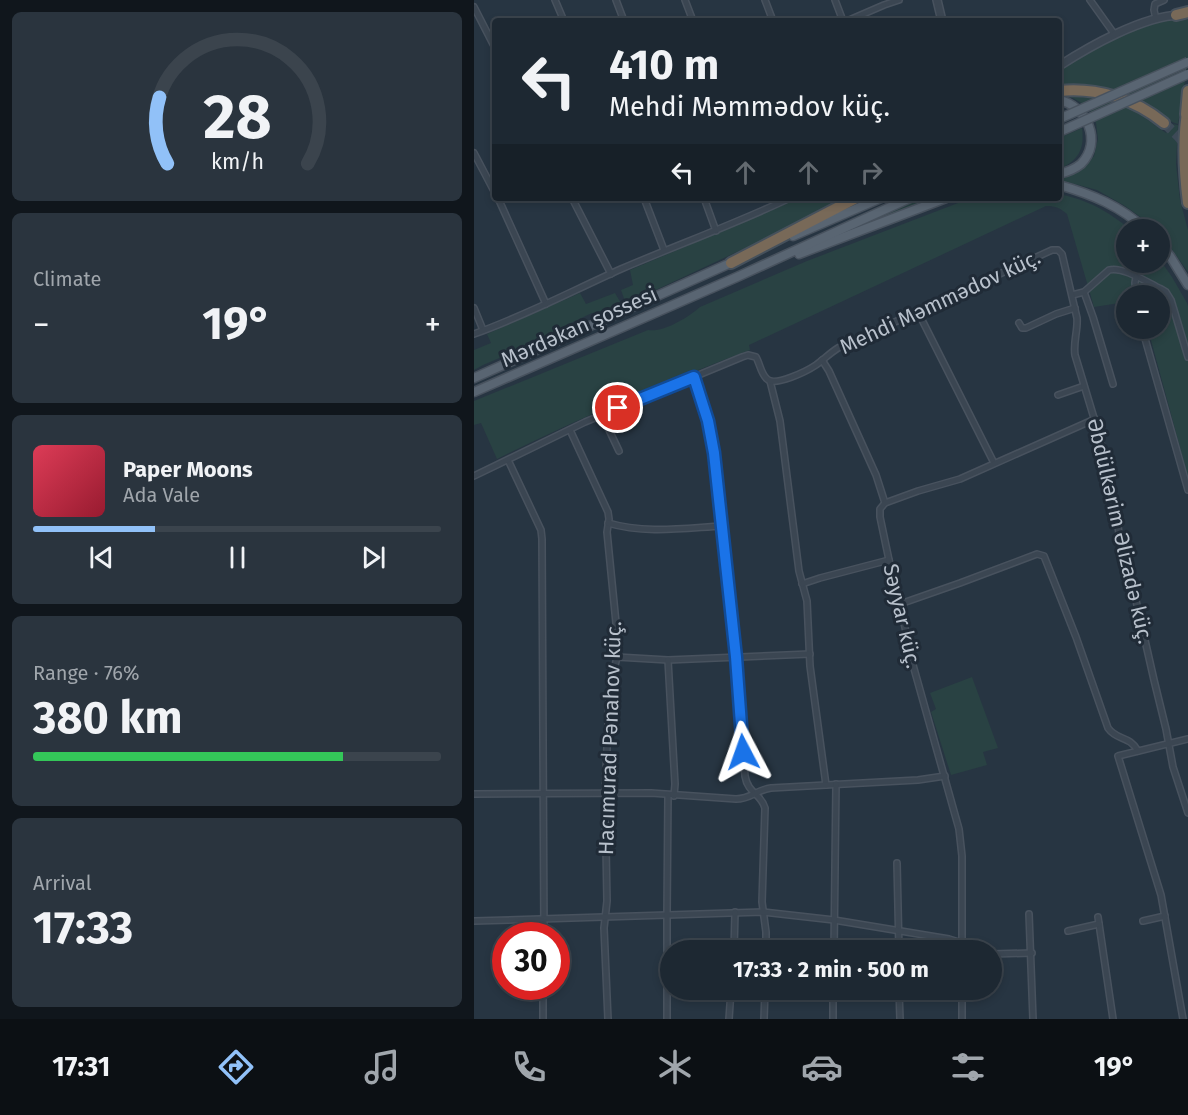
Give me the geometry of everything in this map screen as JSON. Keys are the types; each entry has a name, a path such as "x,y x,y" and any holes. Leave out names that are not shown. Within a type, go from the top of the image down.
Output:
{"highway":[{"path":"1176,15 1188,15"},
{"path":"1062,90 1087,91 1118,98 1143,108 1164,123"},
{"path":"1188,91 1184,154 1188,199"},
{"path":"1186,120 1188,107"},
{"path":"1188,165 1188,199"},
{"path":"731,263 850,201"}],"main road":[{"path":"1062,118 1188,62"},
{"path":"1062,131 1188,74"},
{"path":"1062,101 1082,112 1091,134 1086,158 1073,169 1062,173"},
{"path":"1062,186 1095,196 1133,219"},
{"name":"Mərdəkan şossesi","path":"474,378 874,201"},
{"path":"737,278 904,201"},
{"path":"737,278 938,201"},
{"path":"1170,256 1188,285"},
{"name":"Mərdəkan şossesi","path":"474,392 737,278"}],"street":[{"path":"555,0 563,18"},
{"path":"615,0 623,18"},
{"path":"685,0 692,18"},
{"path":"765,0 772,18"},
{"path":"835,0 844,18"},
{"path":"852,18 899,0"},
{"path":"937,0 941,18"},
{"path":"1090,0 1115,35"},
{"path":"1156,19 1155,4 1164,0"},
{"path":"474,7 492,42"},
{"path":"1062,64 1115,35 1143,23 1176,15"},
{"path":"474,153 492,187"},
{"path":"499,201 546,304"},
{"path":"574,201 611,274"},
{"path":"645,201 664,250"},
{"path":"705,201 716,231"},
{"path":"474,334 664,250 716,231 783,201"},
{"name":"Mehdi Məmmədov küç.","path":"770,381 783,380 804,372 838,348 1052,250 1058,250"},
{"name":"Əbdülkərim Əlizadə küç.","path":"1058,250 1062,254 1075,308 1077,323 1074,349 1100,438 1116,511 1121,549 1132,583 1173,767 1188,813"},
{"path":"1072,295 1084,292 1113,268 1161,289 1169,297 1188,357"},
{"path":"1135,285 1136,277"},
{"path":"1084,292 1113,384"},
{"path":"474,308 483,330"},
{"path":"1019,323 1022,328 1026,328 1075,308"},
{"path":"918,312 994,463"},
{"path":"1145,339 1188,490"},
{"path":"474,476 602,415 748,355 756,357 770,381 780,420 795,547 808,610 811,675 826,785"},
{"path":"822,360 878,481 885,503 951,482 1095,419"},
{"path":"694,377 711,433 716,466 736,657 745,776 749,788 764,802 765,808 763,912 765,940"},
{"path":"1058,395 1084,386"},
{"path":"602,415 619,451"},
{"name":"Hacımurad Pənahov küç.","path":"570,430 608,512 607,532 618,643 609,701 605,794 607,901 604,928 608,1019"},
{"path":"508,460 542,534 544,922"},
{"name":"Səyyar küç.","path":"885,503 880,513 889,560 918,687 945,776 962,843 962,940"},
{"path":"608,523 645,529 722,526"},
{"path":"900,604 1037,554 1044,556 1108,728 1115,735 1133,742 1138,751"},
{"path":"802,584 889,560"},
{"path":"617,657 668,660 810,654"},
{"path":"667,1019 667,914 671,795 675,784 668,660"},
{"path":"1183,1019 1157,881 1118,756 1188,739"},
{"path":"474,794 651,793 745,799 765,789 918,780 945,776"},
{"path":"834,940 836,784"},
{"path":"897,863 899,940"},
{"path":"734,940 735,912"},
{"path":"474,921 763,912 952,940"},
{"path":"1029,914 1033,1019"},
{"path":"1143,921 1165,916"},
{"path":"1068,931 1098,920 1113,1019"},
{"path":"1002,954 1032,953"},
{"path":"543,1000 543,1019"},
{"path":"729,1019 730,1000"},
{"path":"765,1000 765,1019"},
{"path":"833,1000 833,1019"},
{"path":"900,1000 900,1019"},
{"path":"962,1000 962,1019"}],"green space":[{"path":"1182,18 1188,20 1188,62 1178,124 1167,120 1126,93 1097,87 1062,86 1062,68 1086,53 1135,30"},
{"path":"1069,96 1112,100 1133,110 1166,133 1172,124 1178,125 1176,164 1180,200 1188,230 1188,272 1170,247 1170,219 1143,219 1097,190 1062,181 1080,171 1094,156 1098,139 1096,123 1090,111"},
{"path":"1082,128 1083,135 1079,153 1062,168 1062,137"},
{"path":"1062,195 1080,200 1117,219 1116,273 1169,273 1187,303 1188,477 1151,339 1170,339 1170,285 1116,285 1116,304 1094,307 1067,214 1058,208 1049,206 749,345 750,350 622,401 497,459 481,423 474,425 474,401 648,330 668,327 700,307 807,261 963,201 1062,201"},
{"path":"793,201 841,201 626,304 621,290 633,285 630,270"},
{"path":"915,201 925,201 878,221 863,224"},
{"path":"580,293 586,304 615,293 622,305 602,313 592,313 558,329 554,335 474,370 474,350 491,343 487,334"},
{"path":"972,677 998,748 983,752 987,765 951,775 931,712 936,709 930,693"}],"tunnel":[{"path":"1164,123 1188,148"}],"route":[{"path":"618,408 694,377 708,421 714,453 736,657 743,752"}]}
